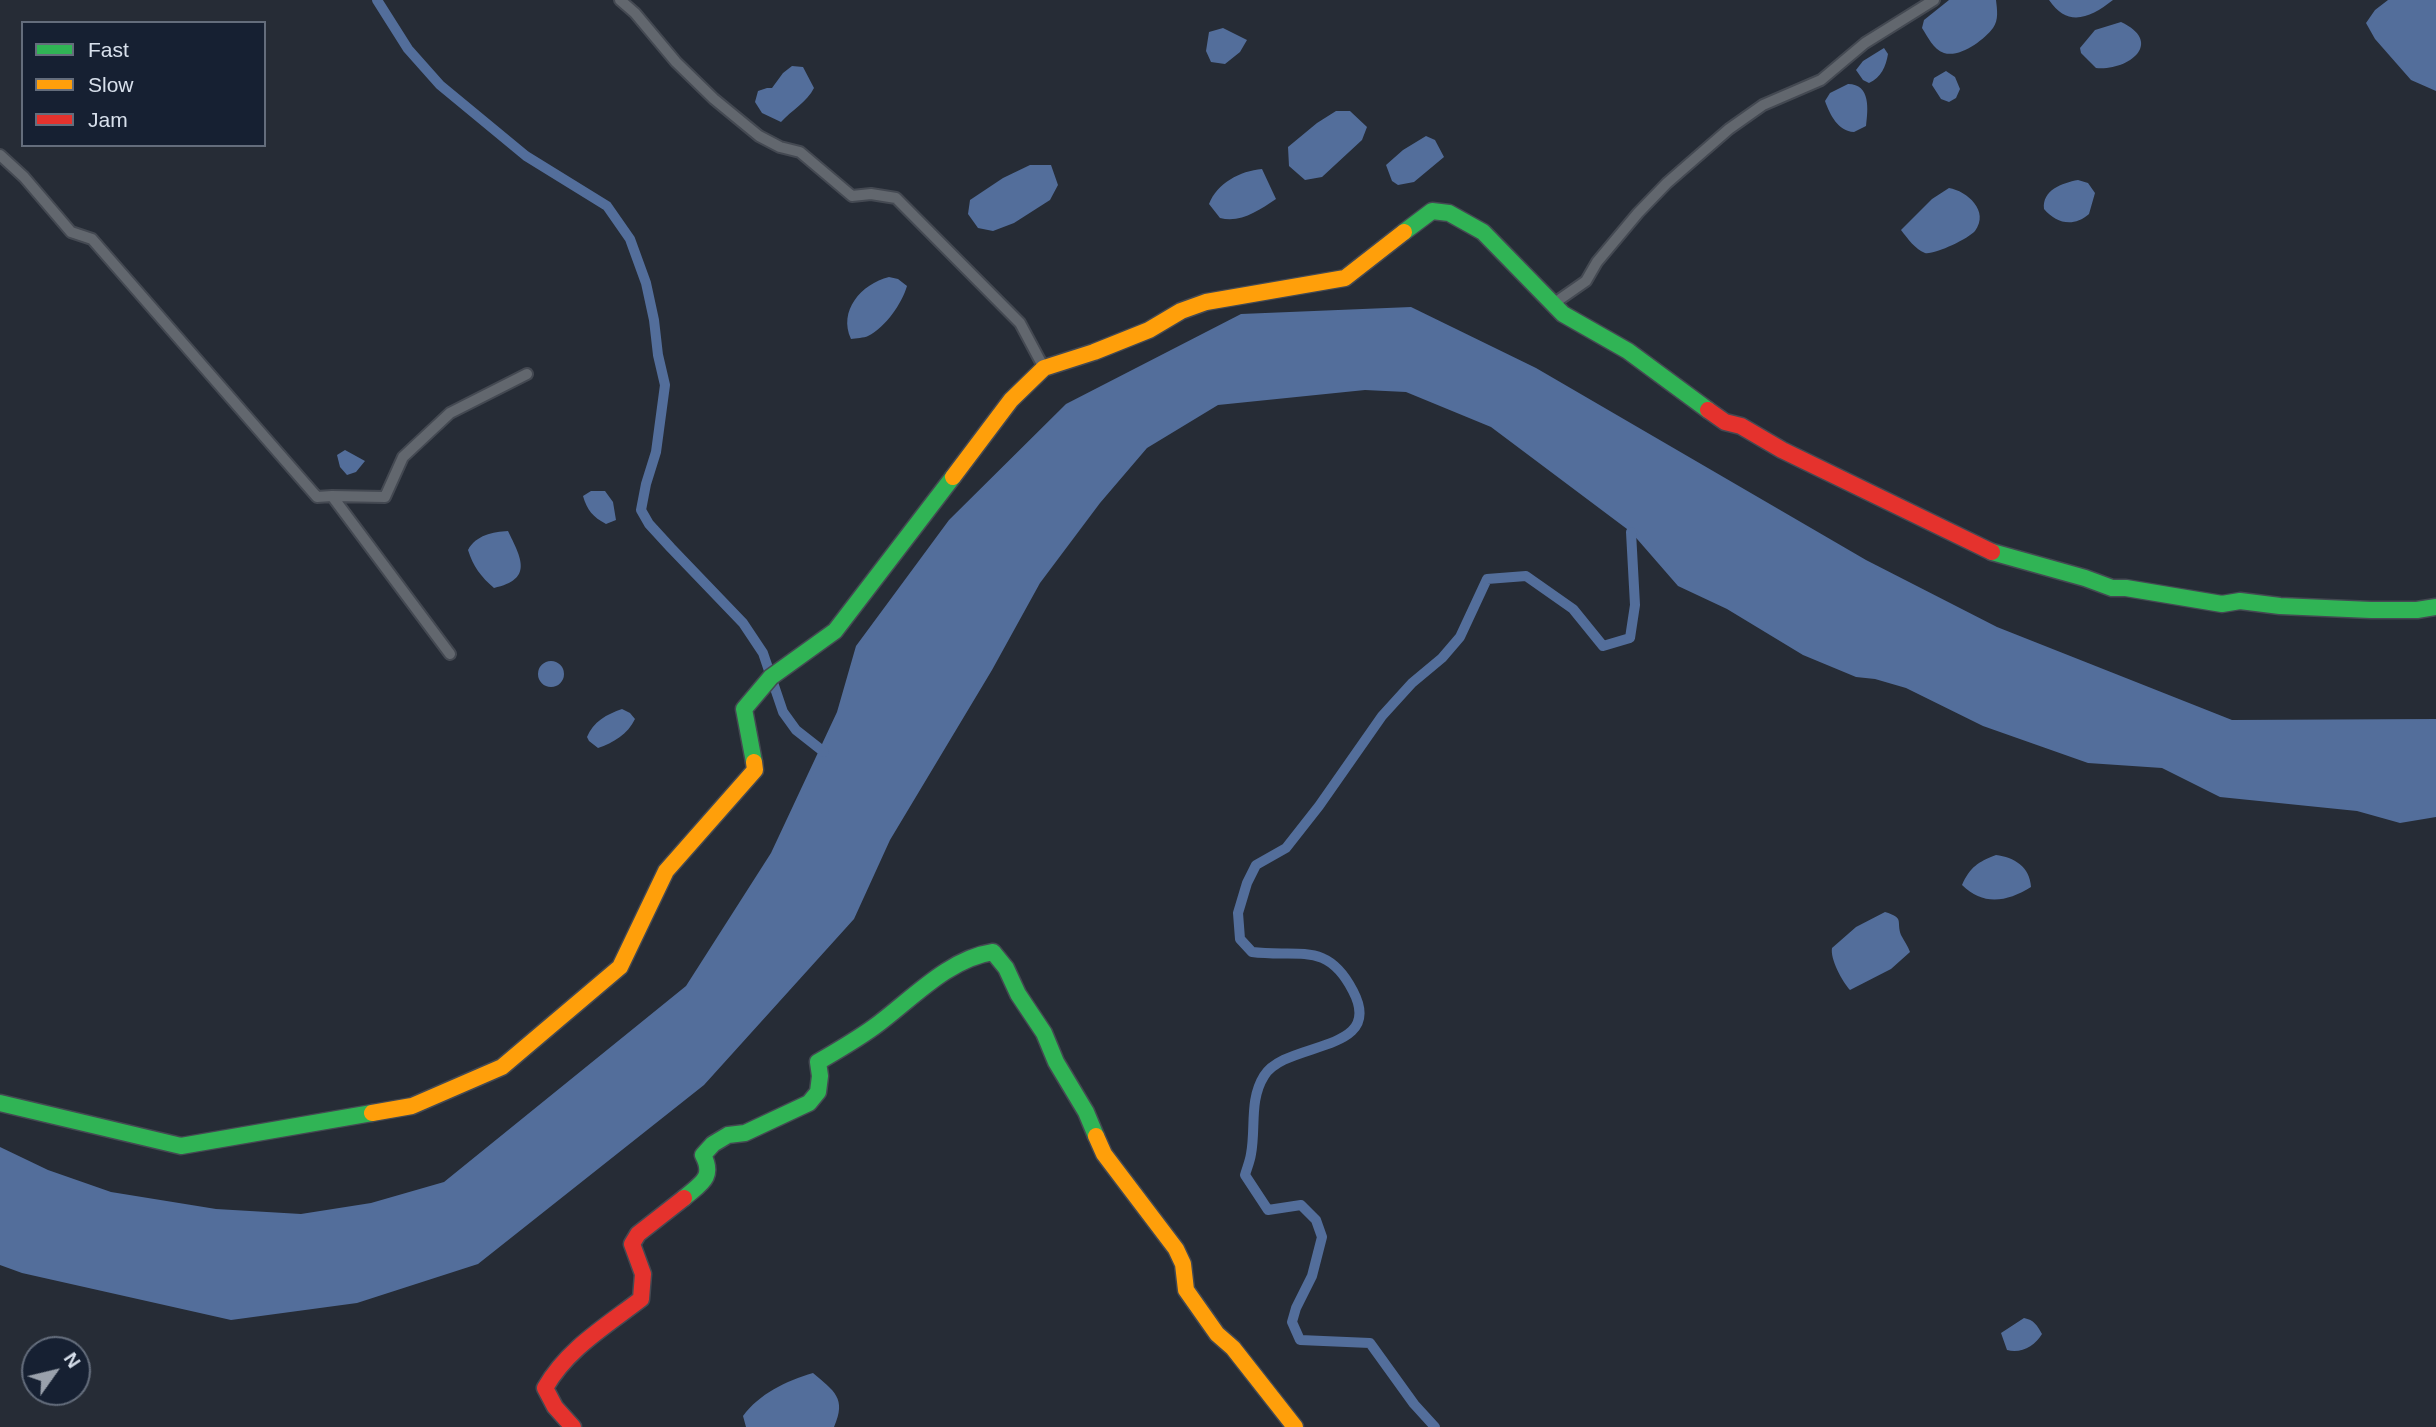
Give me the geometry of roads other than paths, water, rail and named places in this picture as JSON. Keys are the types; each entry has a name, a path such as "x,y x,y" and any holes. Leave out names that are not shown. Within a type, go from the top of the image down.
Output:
{"street":[{"path":"620,0 635,13 676,62 714,99 758,135 780,147 800,152 852,196 871,194 896,198 1020,323 1044,368"},
{"path":"1553,304 1586,281 1609,247 1638,213 1667,183 1728,129 1763,105 1821,80 1866,43 1934,0"},
{"path":"0,155 24,177 71,232 92,239 317,497 386,497 403,457 450,413 527,374"},
{"path":"0,1103 181,1146 412,1106 502,1067 620,967 666,871 755,770 744,709 771,677 835,631 1011,400 1044,368 1138,334 1181,311 1206,302 1346,278 1432,211 1449,212 1483,232 1563,314 1634,355 1725,422 1741,426 1782,450 1957,537 2004,557 2070,573 2112,589 2126,588 2222,604 2240,601 2280,606 2371,610 2417,610 2436,607"},
{"path":"332,496 450,654"},
{"path":"573,1427 555,1407 545,1388 557,1367 576,1349 641,1299 643,1274 632,1244 638,1234 709,1175 710,1168 704,1155 708,1149 728,1135 745,1133 809,1103 818,1091 818,1062 872,1029 953,967 980,954 993,952 1006,968 1018,994 1044,1033 1056,1062 1086,1112 1104,1154 1176,1249 1183,1264 1186,1290 1217,1335 1234,1348 1295,1427"}],"water":[{"path":"1949,0 1996,0 1997,11 1995,25 1984,38 1971,47 1950,54 1937,49 1922,28 1924,20"},
{"path":"2049,0 2113,0 2096,12 2072,17 2056,9"},
{"path":"2388,0 2436,0 2436,91 2411,80 2375,39 2366,23 2375,10"},
{"path":"2121,22 2134,30 2140,38 2141,46 2137,54 2120,65 2096,68 2081,53 2080,48 2095,30"},
{"path":"1223,28 1247,40 1240,52 1225,64 1211,62 1206,51 1209,32"},
{"path":"1884,48 1888,54 1882,71 1869,83 1863,80 1856,70 1863,61"},
{"path":"792,66 803,67 814,88 781,122 762,113 755,102 758,91 772,88"},
{"path":"1946,71 1955,77 1960,89 1956,98 1949,102 1941,99 1932,85 1934,78"},
{"path":"1848,84 1861,88 1867,106 1866,126 1854,132 1839,125 1825,101 1830,93"},
{"path":"1336,111 1350,111 1367,127 1362,140 1322,177 1305,180 1289,166 1288,147"},
{"path":"1426,136 1435,140 1444,157 1414,182 1398,185 1392,181 1386,165 1403,150"},
{"path":"1030,165 1051,165 1058,185 1050,200 1014,223 993,231 978,228 968,214 970,200 1003,178"},
{"path":"1262,169 1276,199 1256,212 1242,217 1220,218 1209,204 1223,184 1238,175"},
{"path":"2078,180 2088,183 2095,193 2089,214 2071,222 2054,218 2044,209 2046,197 2054,188"},
{"path":"1949,188 1963,193 1974,203 1980,216 1979,224 1975,231 1958,242 1936,252 1925,253 1901,230 1932,199"},
{"path":"889,277 898,279 907,286 897,307 875,332 866,337 851,339 848,318 855,300 869,286"},
{"path":"1411,307 1536,368 1866,560 1997,627 2232,720 2436,719 2436,817 2400,823 2357,811 2220,797 2162,768 2088,763 1983,726 1906,688 1875,679 1856,677 1803,655 1727,609 1678,586 1631,532 1491,427 1406,392 1365,390 1218,405 1147,448 1100,503 1040,583 992,670 890,840 854,919 704,1085 478,1264 357,1303 231,1320 22,1273 0,1265 0,1147 48,1170 111,1192 216,1209 301,1214 371,1203 444,1182 686,986 771,853 837,712 856,646 949,520 1066,404 1241,314"},
{"path":"345,450 365,461 356,472 347,475 340,467 337,455"},
{"path":"591,491 605,491 613,502 616,520 606,524 591,513 583,496"},
{"path":"508,531 521,566 515,579 494,588 478,571 468,550 480,538 491,533"},
{"path":"551,661 560,665 564,674 560,683 551,687 542,683 538,674 542,665"},
{"path":"622,709 635,719 624,733 598,748 589,741 587,737 597,723"},
{"path":"1996,855 2020,864 2028,874 2031,887 2013,896 1987,899 1970,892 1962,885 1975,866"},
{"path":"1885,912 1898,918 1901,935 1910,952 1891,969 1850,990 1837,970 1832,948 1856,927"},
{"path":"2024,1318 2035,1323 2042,1334 2027,1348 2007,1350 2001,1333"},
{"path":"813,1373 832,1390 839,1402 834,1427 746,1427 743,1416 757,1401 783,1384"}],"waterway":[{"path":"377,0 408,49 440,85 526,156 607,206 630,239 646,283 665,385 656,452 641,510 649,524 743,623 763,653 783,712 796,730 824,752"},
{"path":"1435,1427 1414,1404 1370,1343 1300,1340 1292,1322 1312,1276 1322,1237 1316,1220 1301,1205 1268,1210 1245,1175 1251,1154 1256,1095 1264,1076 1275,1065 1345,1036 1356,1026 1360,1011 1353,991 1333,964 1310,955 1252,952 1240,939 1238,913 1247,883 1256,865 1286,848 1382,716 1460,637 1487,579 1526,576 1573,609 1603,646 1630,638 1635,605 1631,532"}]}
